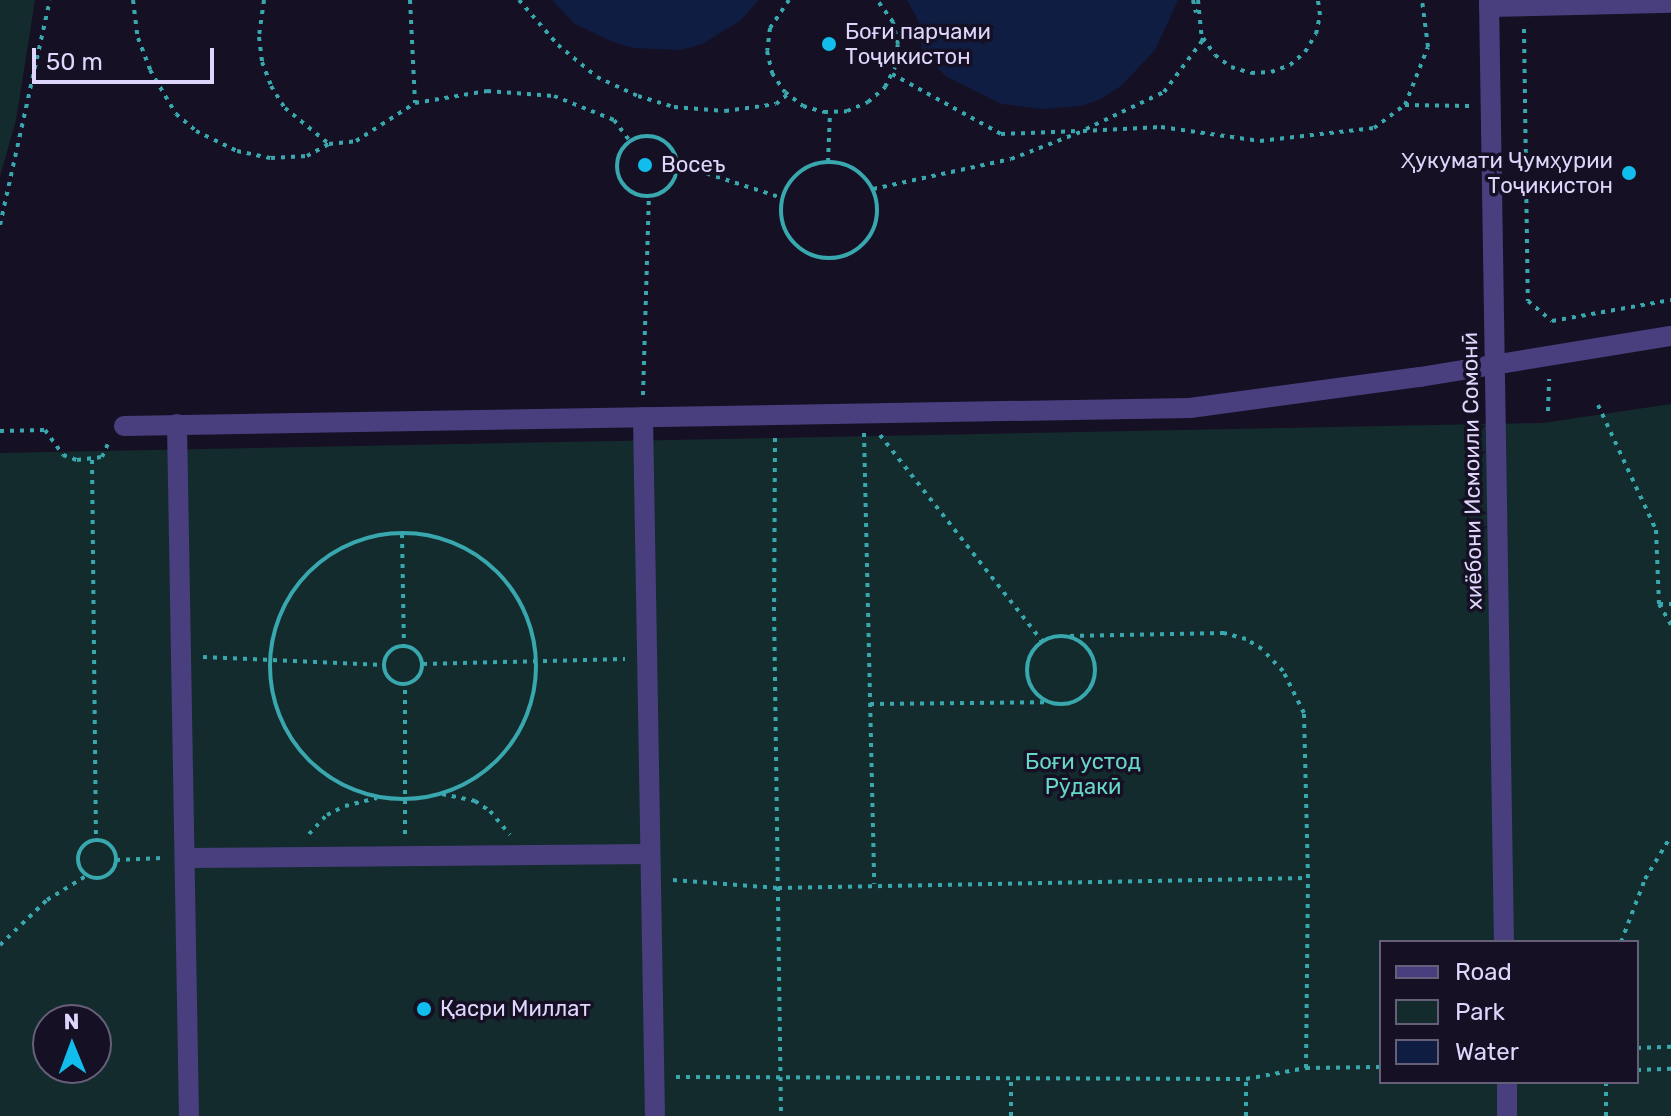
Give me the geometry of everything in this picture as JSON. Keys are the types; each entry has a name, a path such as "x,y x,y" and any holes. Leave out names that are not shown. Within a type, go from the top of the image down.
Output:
{"street":[{"path":"1489,4 1524,7 1671,3"},
{"name":"хиёбони Исмоили Сомонӣ","path":"1489,4 1504,940"},
{"path":"124,426 1216,406 1671,336"},
{"path":"643,417 655,1116"},
{"path":"177,424 189,1116"},
{"path":"185,858 650,854"},
{"path":"1507,1084 1507,1116"}],"path":[{"path":"0,225 50,0"},
{"path":"133,0 138,38 150,70 176,114 196,131 237,151 271,158 307,156 329,144 356,141 415,103 487,91 554,96 614,120 630,141"},
{"path":"264,0 259,37 262,62 271,86 285,108 329,144"},
{"path":"410,0 415,103"},
{"path":"519,0 558,45 577,61 597,77 638,96 674,107 725,111 776,104 788,94"},
{"path":"789,0 770,28 767,51 772,73 788,94 803,106 830,112 847,111 868,102 885,87 892,74 898,44 893,22 877,0"},
{"path":"1195,0 1202,41"},
{"path":"873,189 1011,159 1083,131 1164,92 1203,38 1215,55 1231,67 1251,73 1271,72 1290,65 1305,52 1316,34 1320,15 1318,0"},
{"path":"892,74 1001,134 1161,127 1260,141 1374,128 1405,105 1428,47 1422,0"},
{"path":"1524,7 1528,301 1552,321 1671,300"},
{"path":"1405,105 1492,106"},
{"path":"828,162 830,112"},
{"path":"642,136 666,142 677,164 670,185 649,195 628,189 617,170 618,159 630,141 642,136"},
{"path":"828,162 854,168 873,189 877,215 867,241 844,256 830,258 804,251 793,242 781,218 782,198 791,179 802,170 828,162"},
{"path":"677,164 782,198"},
{"path":"643,417 649,195"},
{"path":"1598,405 1656,530 1659,604 1671,625"},
{"path":"864,414 1042,641"},
{"path":"864,414 874,884"},
{"path":"776,415 774,607 781,1116"},
{"path":"0,431 45,430 52,444 63,455 77,460 92,460 102,457 112,433 124,426"},
{"path":"92,460 96,839"},
{"path":"402,534 404,646"},
{"path":"402,534 443,540 479,558 495,571 520,603 534,641 536,661 532,700 516,736 491,766 458,787 439,794 406,799 363,793 325,774 296,745 276,708 269,658 284,606 308,573 342,548 361,540 402,534"},
{"path":"1659,604 1671,604"},
{"path":"1051,702 1038,695 1029,682 1027,667 1031,653 1042,641 1068,636 1224,633 1262,649 1283,671 1304,713 1308,878 1306,1068"},
{"path":"870,704 1067,703 1081,697 1092,685 1095,670 1092,655 1082,643 1068,636"},
{"path":"384,665 393,649 404,646 417,651 423,664 418,678 405,685"},
{"path":"181,657 269,658 384,665"},
{"path":"423,664 648,659"},
{"path":"384,665 390,679 405,685"},
{"path":"404,858 405,685"},
{"path":"439,794 475,801 490,811 508,831 517,856"},
{"path":"287,859 327,815 345,806 383,798"},
{"path":"1622,940 1645,879 1671,836"},
{"path":"86,876 79,867 82,846 96,839 110,844 116,860"},
{"path":"116,860 185,858"},
{"path":"0,945 47,900 86,876 106,876 116,860"},
{"path":"651,879 778,888 1308,878"},
{"path":"1639,1048 1671,1047"},
{"path":"655,1076 781,1080 1246,1079 1306,1068 1379,1067"},
{"path":"1639,1070 1671,1069"},
{"path":"1246,1079 1246,1116"},
{"path":"1011,1080 1011,1116"},
{"path":"1606,1084 1606,1116"}],"green space":[{"path":"0,0 35,0 16,120 0,176"},
{"name":"Боғи устод Рӯдакӣ","path":"1671,404 1671,1116 0,1116 0,453 1543,423"}],"water":[{"path":"552,0 759,0 740,21 702,44 681,50 634,48 613,42 575,24"},
{"path":"907,0 1178,0 1155,50 1121,86 1101,99 1081,106 1042,109 1001,104 947,77 922,54 919,22"}],"place":[{"name":"Боғи парчами Тоҷикистон","path":"829,44"},
{"name":"Восеъ","path":"645,165"},
{"name":"Ҳукумати Ҷумҳурии Тоҷикистон","path":"1629,173"},
{"name":"Қасри Миллат","path":"424,1009"}]}
